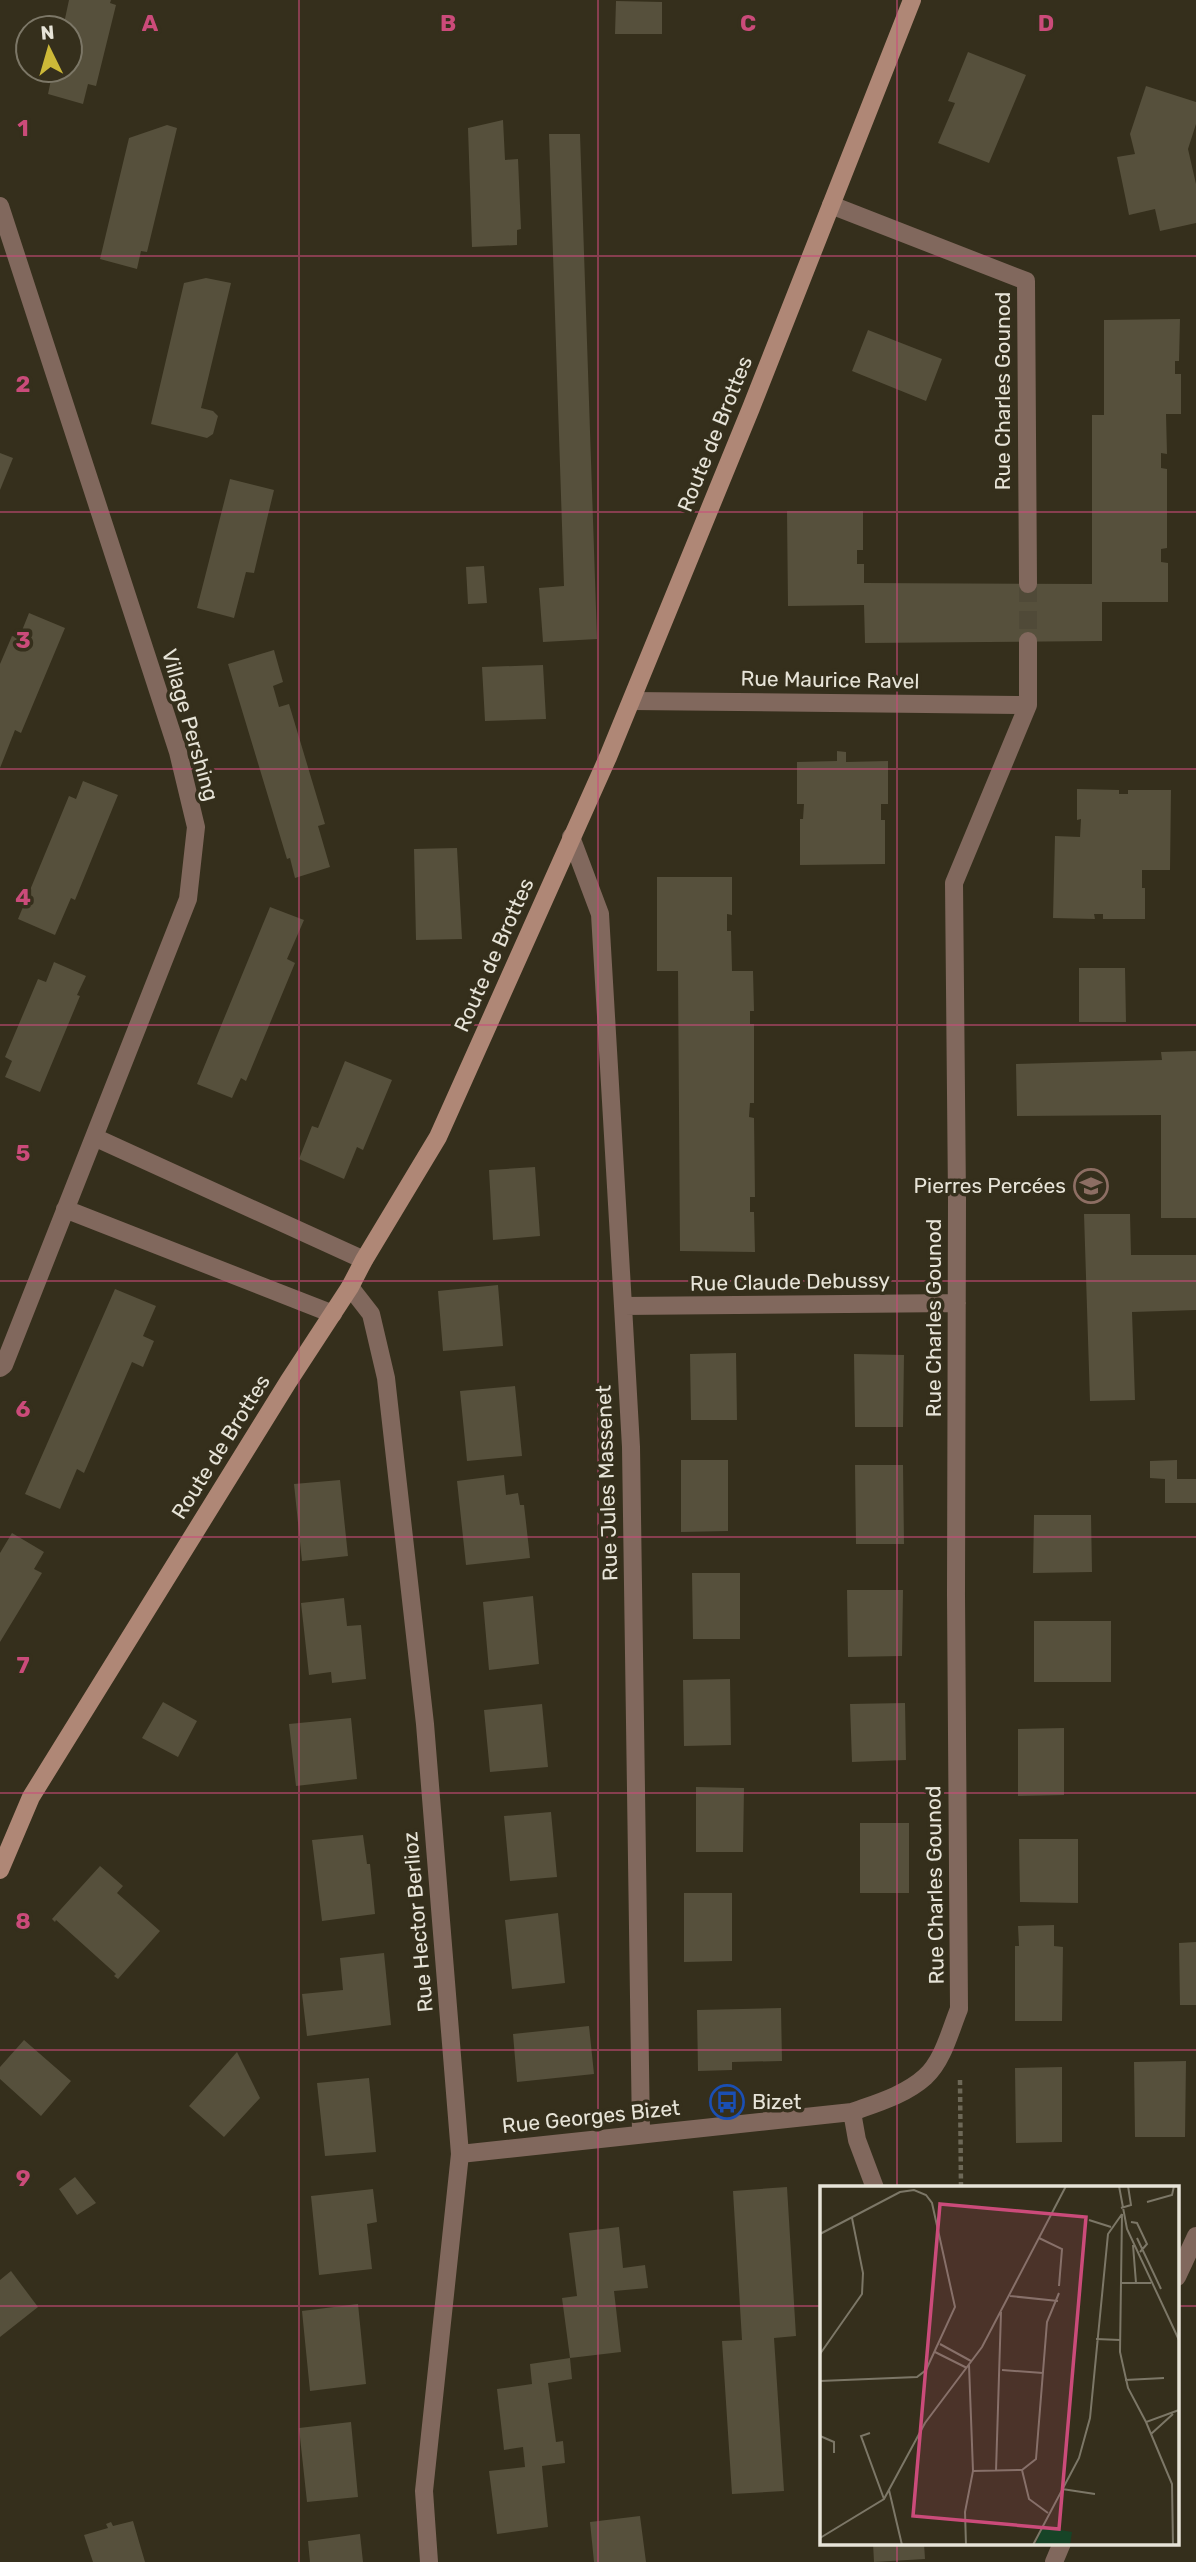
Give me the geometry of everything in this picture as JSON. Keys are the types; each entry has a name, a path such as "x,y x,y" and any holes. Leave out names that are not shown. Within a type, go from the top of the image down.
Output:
{"street":[{"name":"Route de Brottes","path":"0,1870 31,1797 281,1393 350,1287 438,1137 632,701 912,0"},
{"name":"Rue Charles Gounod","path":"831,205 1026,281 1028,584"},
{"name":"Village Pershing","path":"0,206 178,751 196,827 188,899 4,1365 0,1368"},
{"name":"Rue Charles Gounod","path":"959,2009 956,1868 957,1303 954,883 1028,705 1028,641"},
{"name":"Rue Maurice Ravel","path":"632,701 1028,705"},
{"name":"Rue Jules Massenet","path":"571,837 600,914 631,1447 641,2134"},
{"path":"94,1137 364,1260"},
{"path":"65,1209 333,1314"},
{"name":"Rue Hector Berlioz","path":"350,1287 371,1314 386,1378 425,1724 460,2154 424,2491 429,2562"},
{"name":"Rue Claude Debussy","path":"623,1306 957,1303"},
{"name":"Rue Georges Bizet","path":"460,2154 852,2112 895,2096 926,2076 943,2049 959,2009"},
{"path":"852,2112 857,2140 874,2186"},
{"path":"1178,2275 1196,2236"},
{"path":"1054,2562 1062,2544"}],"path":[{"path":"960,2078 961,2186"}],"building":[{"path":"69,0 111,0 110,3 116,5 96,86 88,84 83,104 48,94 50,84 84,84 84,14 66,14"},
{"path":"616,1 662,2 662,34 615,34"},
{"path":"968,52 1026,75 989,163 938,143 955,103 948,101"},
{"path":"1146,86 1196,102 1196,124 1188,149 1196,184 1196,223 1160,231 1155,209 1129,215 1117,157 1135,154 1130,134"},
{"path":"503,120 505,160 518,159 521,229 517,230 517,245 472,247 468,128"},
{"path":"167,125 177,128 147,252 141,251 137,269 100,259 129,138"},
{"path":"549,134 580,134 597,639 543,642 539,588 564,586"},
{"path":"206,278 231,283 201,408 213,411 218,416 213,434 207,438 151,424 184,283"},
{"path":"1180,319 1179,361 1175,361 1175,374 1181,374 1181,414 1166,414 1167,454 1161,453 1161,468 1167,469 1167,548 1161,549 1161,562 1168,563 1168,602 1102,602 1102,641 865,643 864,605 788,606 787,511 863,511 863,550 857,550 857,564 864,564 864,583 1092,584 1092,415 1104,415 1104,320"},
{"path":"868,330 942,359 926,401 852,371"},
{"path":"0,453 13,458 0,490"},
{"path":"230,479 274,490 254,573 246,572 234,618 197,608"},
{"path":"484,566 487,603 468,604 466,567"},
{"path":"29,613 65,628 21,733 15,730 0,768 0,664 12,636 19,638"},
{"path":"274,650 283,682 273,686 279,707 289,704 325,824 318,826 330,867 295,878 228,664"},
{"path":"543,665 546,719 485,721 482,667"},
{"path":"837,751 846,752 846,762 888,761 888,804 881,804 881,820 885,820 885,864 800,865 800,819 803,819 804,804 797,804 797,762 837,761"},
{"path":"83,781 118,795 75,900 71,898 55,935 18,919 69,796 76,799"},
{"path":"1077,789 1119,790 1119,794 1128,794 1128,790 1171,790 1170,870 1142,870 1145,919 1103,919 1103,914 1094,914 1095,919 1053,918 1055,836 1080,837 1081,819 1077,820"},
{"path":"457,848 462,939 416,940 414,849"},
{"path":"657,877 732,877 732,915 727,914 727,931 731,931 732,971 753,971 754,1011 750,1011 750,1024 754,1024 754,1103 750,1103 749,1117 754,1118 755,1197 750,1197 750,1212 754,1212 755,1252 680,1251 678,971 657,971"},
{"path":"270,907 304,920 287,959 295,963 246,1081 241,1078 232,1098 197,1084"},
{"path":"54,962 86,976 40,1092 5,1077 12,1061 5,1057 38,979 46,982"},
{"path":"1079,968 1125,968 1126,1022 1079,1022"},
{"path":"1196,1051 1196,1218 1161,1218 1161,1115 1017,1116 1016,1064 1162,1060 1161,1052"},
{"path":"345,1061 392,1080 363,1150 357,1147 344,1179 299,1159 312,1126 318,1128"},
{"path":"535,1167 540,1236 493,1240 489,1170"},
{"path":"1084,1214 1130,1214 1131,1255 1196,1255 1196,1310 1132,1312 1135,1400 1090,1401"},
{"path":"498,1285 503,1346 443,1351 438,1291"},
{"path":"115,1289 156,1306 143,1336 154,1341 143,1367 132,1362 84,1473 77,1469 60,1509 25,1494"},
{"path":"736,1353 737,1420 691,1420 690,1354"},
{"path":"854,1354 904,1355 903,1427 855,1427"},
{"path":"515,1386 522,1456 467,1461 460,1391"},
{"path":"681,1460 728,1460 728,1531 681,1532"},
{"path":"1177,1460 1177,1479 1196,1479 1196,1503 1165,1503 1165,1479 1150,1478 1150,1461"},
{"path":"855,1465 903,1465 904,1544 856,1544"},
{"path":"504,1475 506,1495 518,1493 520,1505 524,1505 530,1558 466,1565 457,1481"},
{"path":"340,1480 348,1556 302,1561 294,1484"},
{"path":"1034,1515 1091,1515 1092,1572 1033,1573"},
{"path":"12,1533 44,1552 34,1569 42,1573 0,1642 0,1553"},
{"path":"692,1573 740,1573 740,1639 693,1639"},
{"path":"847,1590 903,1590 902,1656 848,1657"},
{"path":"533,1596 539,1664 489,1670 483,1602"},
{"path":"344,1598 347,1626 361,1625 366,1679 332,1683 331,1672 309,1675 301,1603"},
{"path":"1034,1621 1111,1621 1111,1682 1034,1682"},
{"path":"730,1679 731,1745 684,1746 683,1680"},
{"path":"163,1702 197,1721 178,1757 142,1738"},
{"path":"905,1703 906,1760 852,1762 850,1704"},
{"path":"542,1704 548,1767 490,1772 484,1710"},
{"path":"351,1718 357,1779 296,1786 289,1724"},
{"path":"1064,1728 1064,1795 1018,1796 1018,1729"},
{"path":"696,1787 744,1788 743,1852 696,1852"},
{"path":"551,1812 557,1877 510,1881 504,1816"},
{"path":"860,1823 909,1823 909,1893 860,1893"},
{"path":"363,1835 367,1864 370,1864 375,1914 322,1921 312,1840"},
{"path":"1019,1839 1078,1839 1078,1903 1020,1902"},
{"path":"100,1866 123,1886 117,1893 160,1931 118,1979 114,1976 116,1974 52,1919"},
{"path":"684,1893 732,1893 732,1961 684,1962"},
{"path":"558,1913 565,1983 512,1989 505,1920"},
{"path":"1054,1925 1054,1946 1063,1947 1062,2021 1015,2021 1015,1946 1019,1946 1018,1926"},
{"path":"1196,1942 1196,2005 1180,2005 1179,1943"},
{"path":"384,1953 391,2025 307,2036 302,1994 343,1990 340,1958"},
{"path":"781,2008 782,2061 732,2062 732,2070 698,2071 697,2010"},
{"path":"589,2026 594,2074 517,2082 513,2034"},
{"path":"24,2040 71,2081 41,2116 0,2079 0,2067"},
{"path":"237,2052 260,2098 224,2137 189,2106"},
{"path":"1186,2061 1185,2137 1135,2137 1134,2062"},
{"path":"1062,2067 1062,2142 1016,2143 1015,2068"},
{"path":"369,2078 376,2152 325,2156 317,2083"},
{"path":"75,2177 96,2203 77,2215 59,2189"},
{"path":"787,2187 796,2336 774,2338 784,2491 732,2494 722,2341 742,2340 733,2191"},
{"path":"373,2189 377,2222 367,2224 372,2269 319,2275 311,2196"},
{"path":"619,2227 623,2268 645,2265 648,2288 614,2291 621,2352 570,2358 562,2298 577,2296 569,2233"},
{"path":"11,2271 38,2307 0,2337 0,2280"},
{"path":"358,2304 366,2384 310,2391 302,2311"},
{"path":"570,2358 572,2379 548,2383 556,2442 563,2441 565,2463 542,2466 548,2527 497,2534 489,2471 525,2467 523,2447 504,2450 497,2389 532,2384 530,2364"},
{"path":"351,2422 358,2497 307,2502 299,2428"},
{"path":"640,2516 646,2562 594,2562 590,2522"},
{"path":"133,2521 145,2562 93,2562 84,2535 108,2528 106,2524 111,2522 113,2526"},
{"path":"360,2534 363,2562 310,2562 308,2541"},
{"path":"873,2544 924,2544 925,2559 874,2562"}],"tunnel":[{"path":"1028,584 1028,641"}],"place":[{"name":"Pierres Percées","path":"1091,1186"},
{"name":"Bizet","path":"727,2102"}]}
